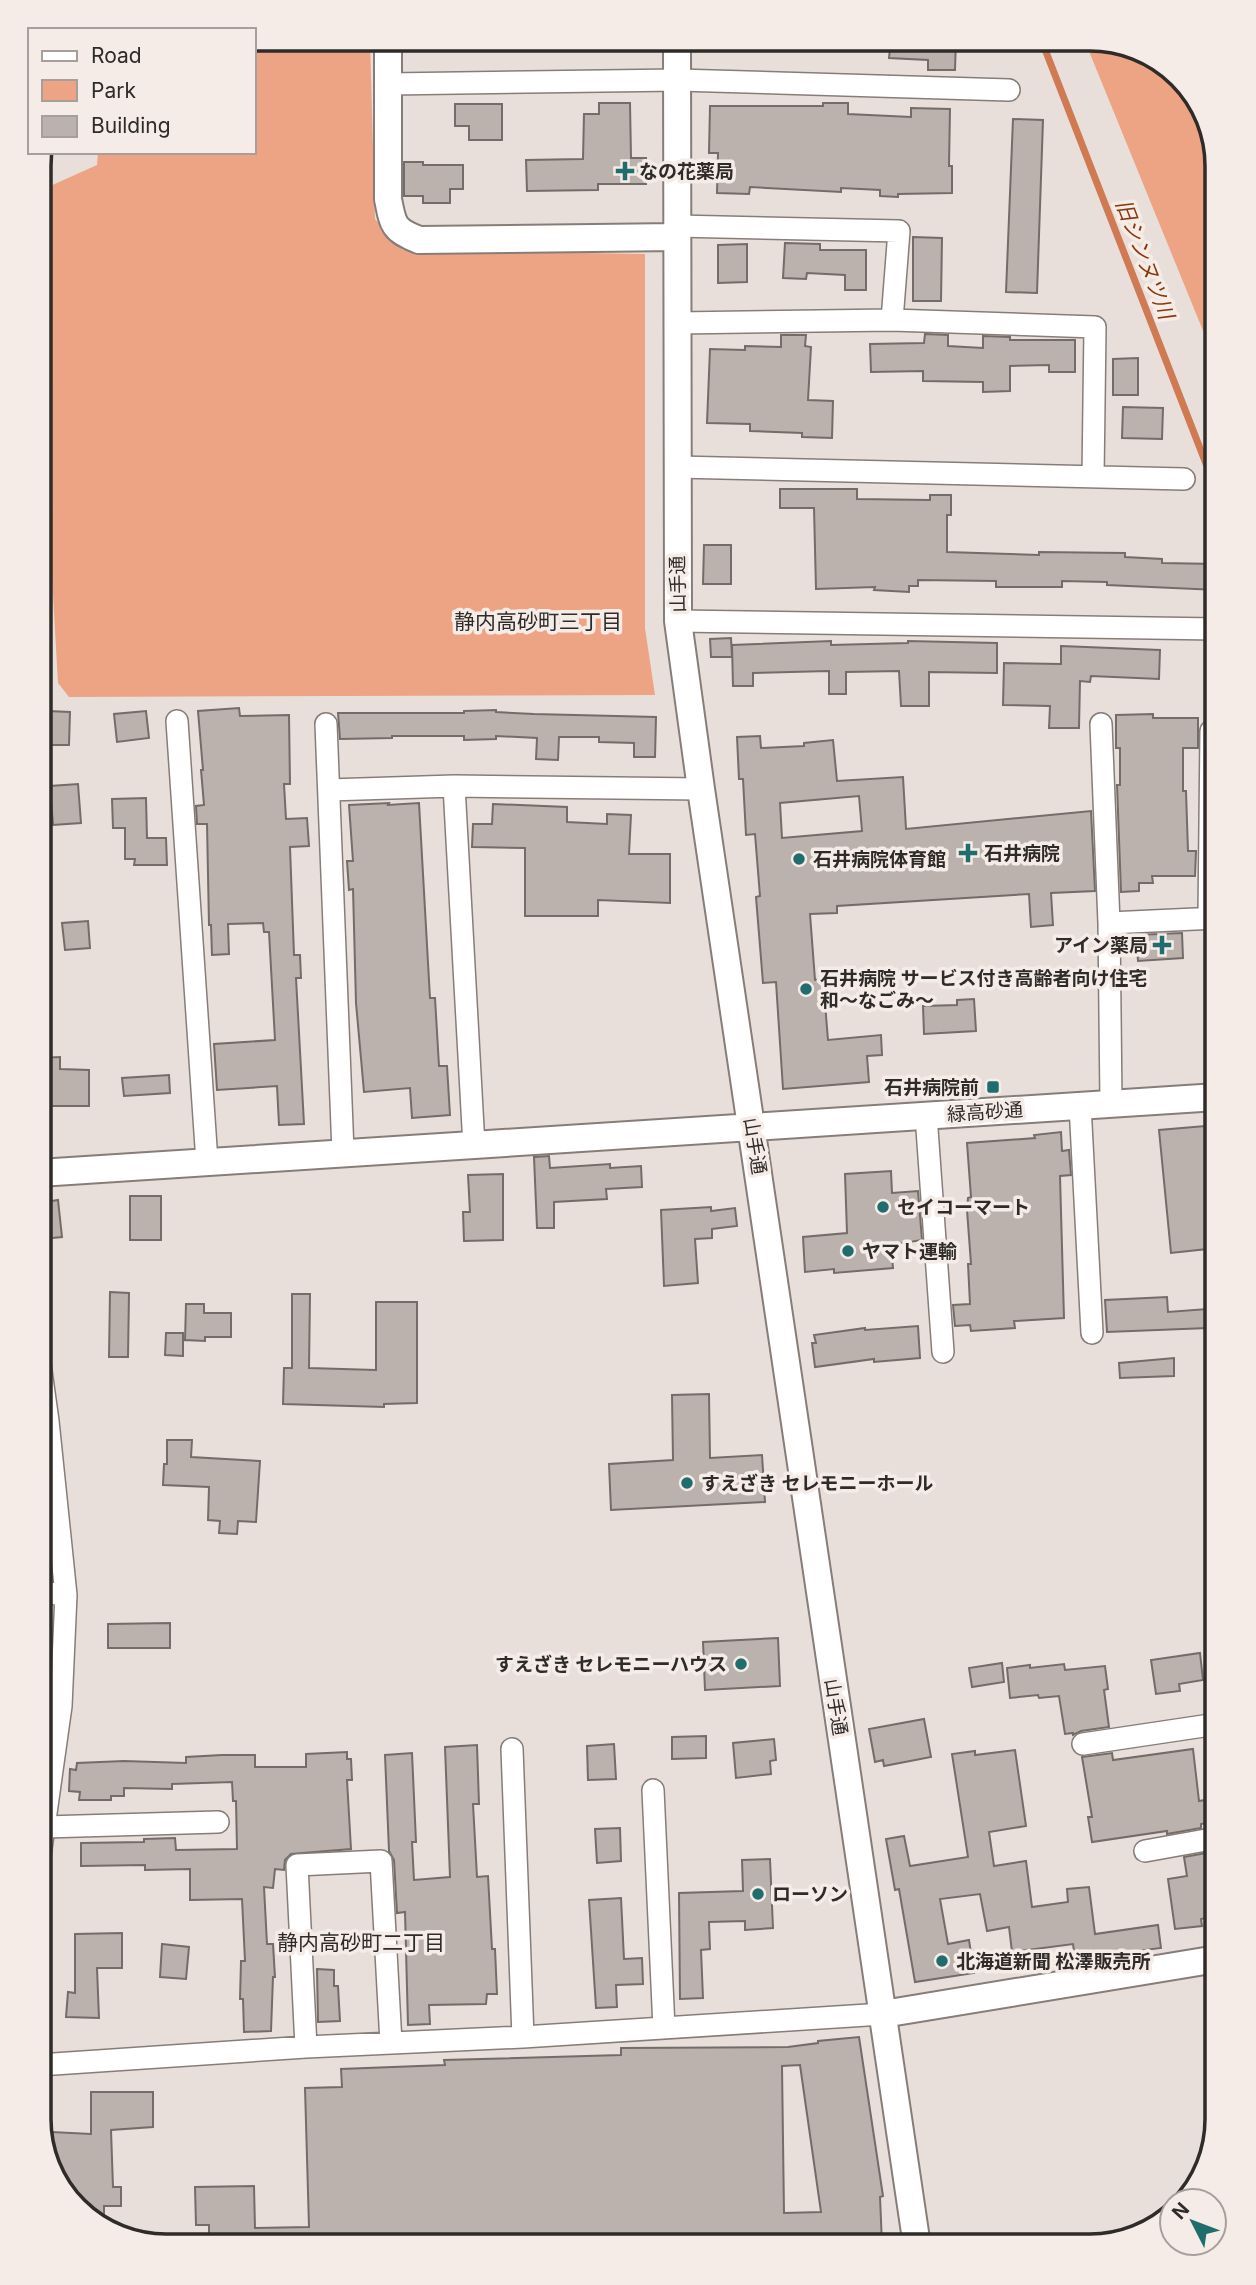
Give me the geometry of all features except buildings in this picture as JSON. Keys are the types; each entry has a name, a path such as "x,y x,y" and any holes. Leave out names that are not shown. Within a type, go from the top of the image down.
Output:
{"street":[{"path":"388,51 388,199 392,218 401,233 419,240 677,232 899,232 892,320"},
{"name":"山手通","path":"677,51 678,621 915,2234"},
{"path":"389,84 678,80 1009,90"},
{"path":"677,323 892,320 1094,327 1093,477"},
{"path":"677,467 1184,479"},
{"path":"678,621 1205,629"},
{"path":"177,721 207,1162"},
{"path":"326,724 343,1152"},
{"path":"1101,724 1109,923 1111,1103"},
{"path":"454,786 474,1146"},
{"path":"329,790 454,786 701,789"},
{"path":"1109,923 1205,918"},
{"name":"緑高砂通","path":"51,1172 1205,1098"},
{"path":"1080,1105 1092,1333"},
{"path":"926,1115 943,1352"},
{"path":"51,1551 61,1706 51,1782"},
{"path":"1083,1744 1205,1726"},
{"path":"512,1749 523,2036"},
{"path":"653,1790 664,2028"},
{"path":"51,1827 218,1822"},
{"path":"1145,1851 1205,1840"},
{"path":"306,2047 297,1865 382,1860 391,2043"},
{"path":"51,2064 883,2014 1205,1961"}],"green space":[{"path":"256,51 370,51 375,219 403,250 645,254 645,628 655,695 69,697 58,683 51,561 51,186 97,165 98,154 256,154"},
{"path":"1089,51 1120,55 1148,66 1181,96 1196,122 1203,144 1205,166 1205,336"}],"waterway":[{"name":"旧シンヌツ川","path":"1046,51 1205,461"}],"place":[{"name":"なの花薬局","path":"625,171"},
{"name":"石井病院","path":"968,853"},
{"name":"石井病院体育館","path":"799,859"},
{"name":"アイン薬局","path":"1162,945"},
{"name":"石井病院 サービス付き高齢者向け住宅 和～なごみ～","path":"806,989"},
{"name":"石井病院前","path":"993,1087"},
{"name":"セイコーマート","path":"883,1207"},
{"name":"ヤマト運輸","path":"848,1251"},
{"name":"すえざき セレモニーホール","path":"687,1483"},
{"name":"すえざき セレモニーハウス","path":"741,1664"},
{"name":"ローソン","path":"758,1894"},
{"name":"北海道新聞 松澤販売所","path":"942,1961"}],"district":[{"name":"静内高砂町三丁目","path":"538,621"},
{"name":"静内高砂町二丁目","path":"361,1942"}]}
